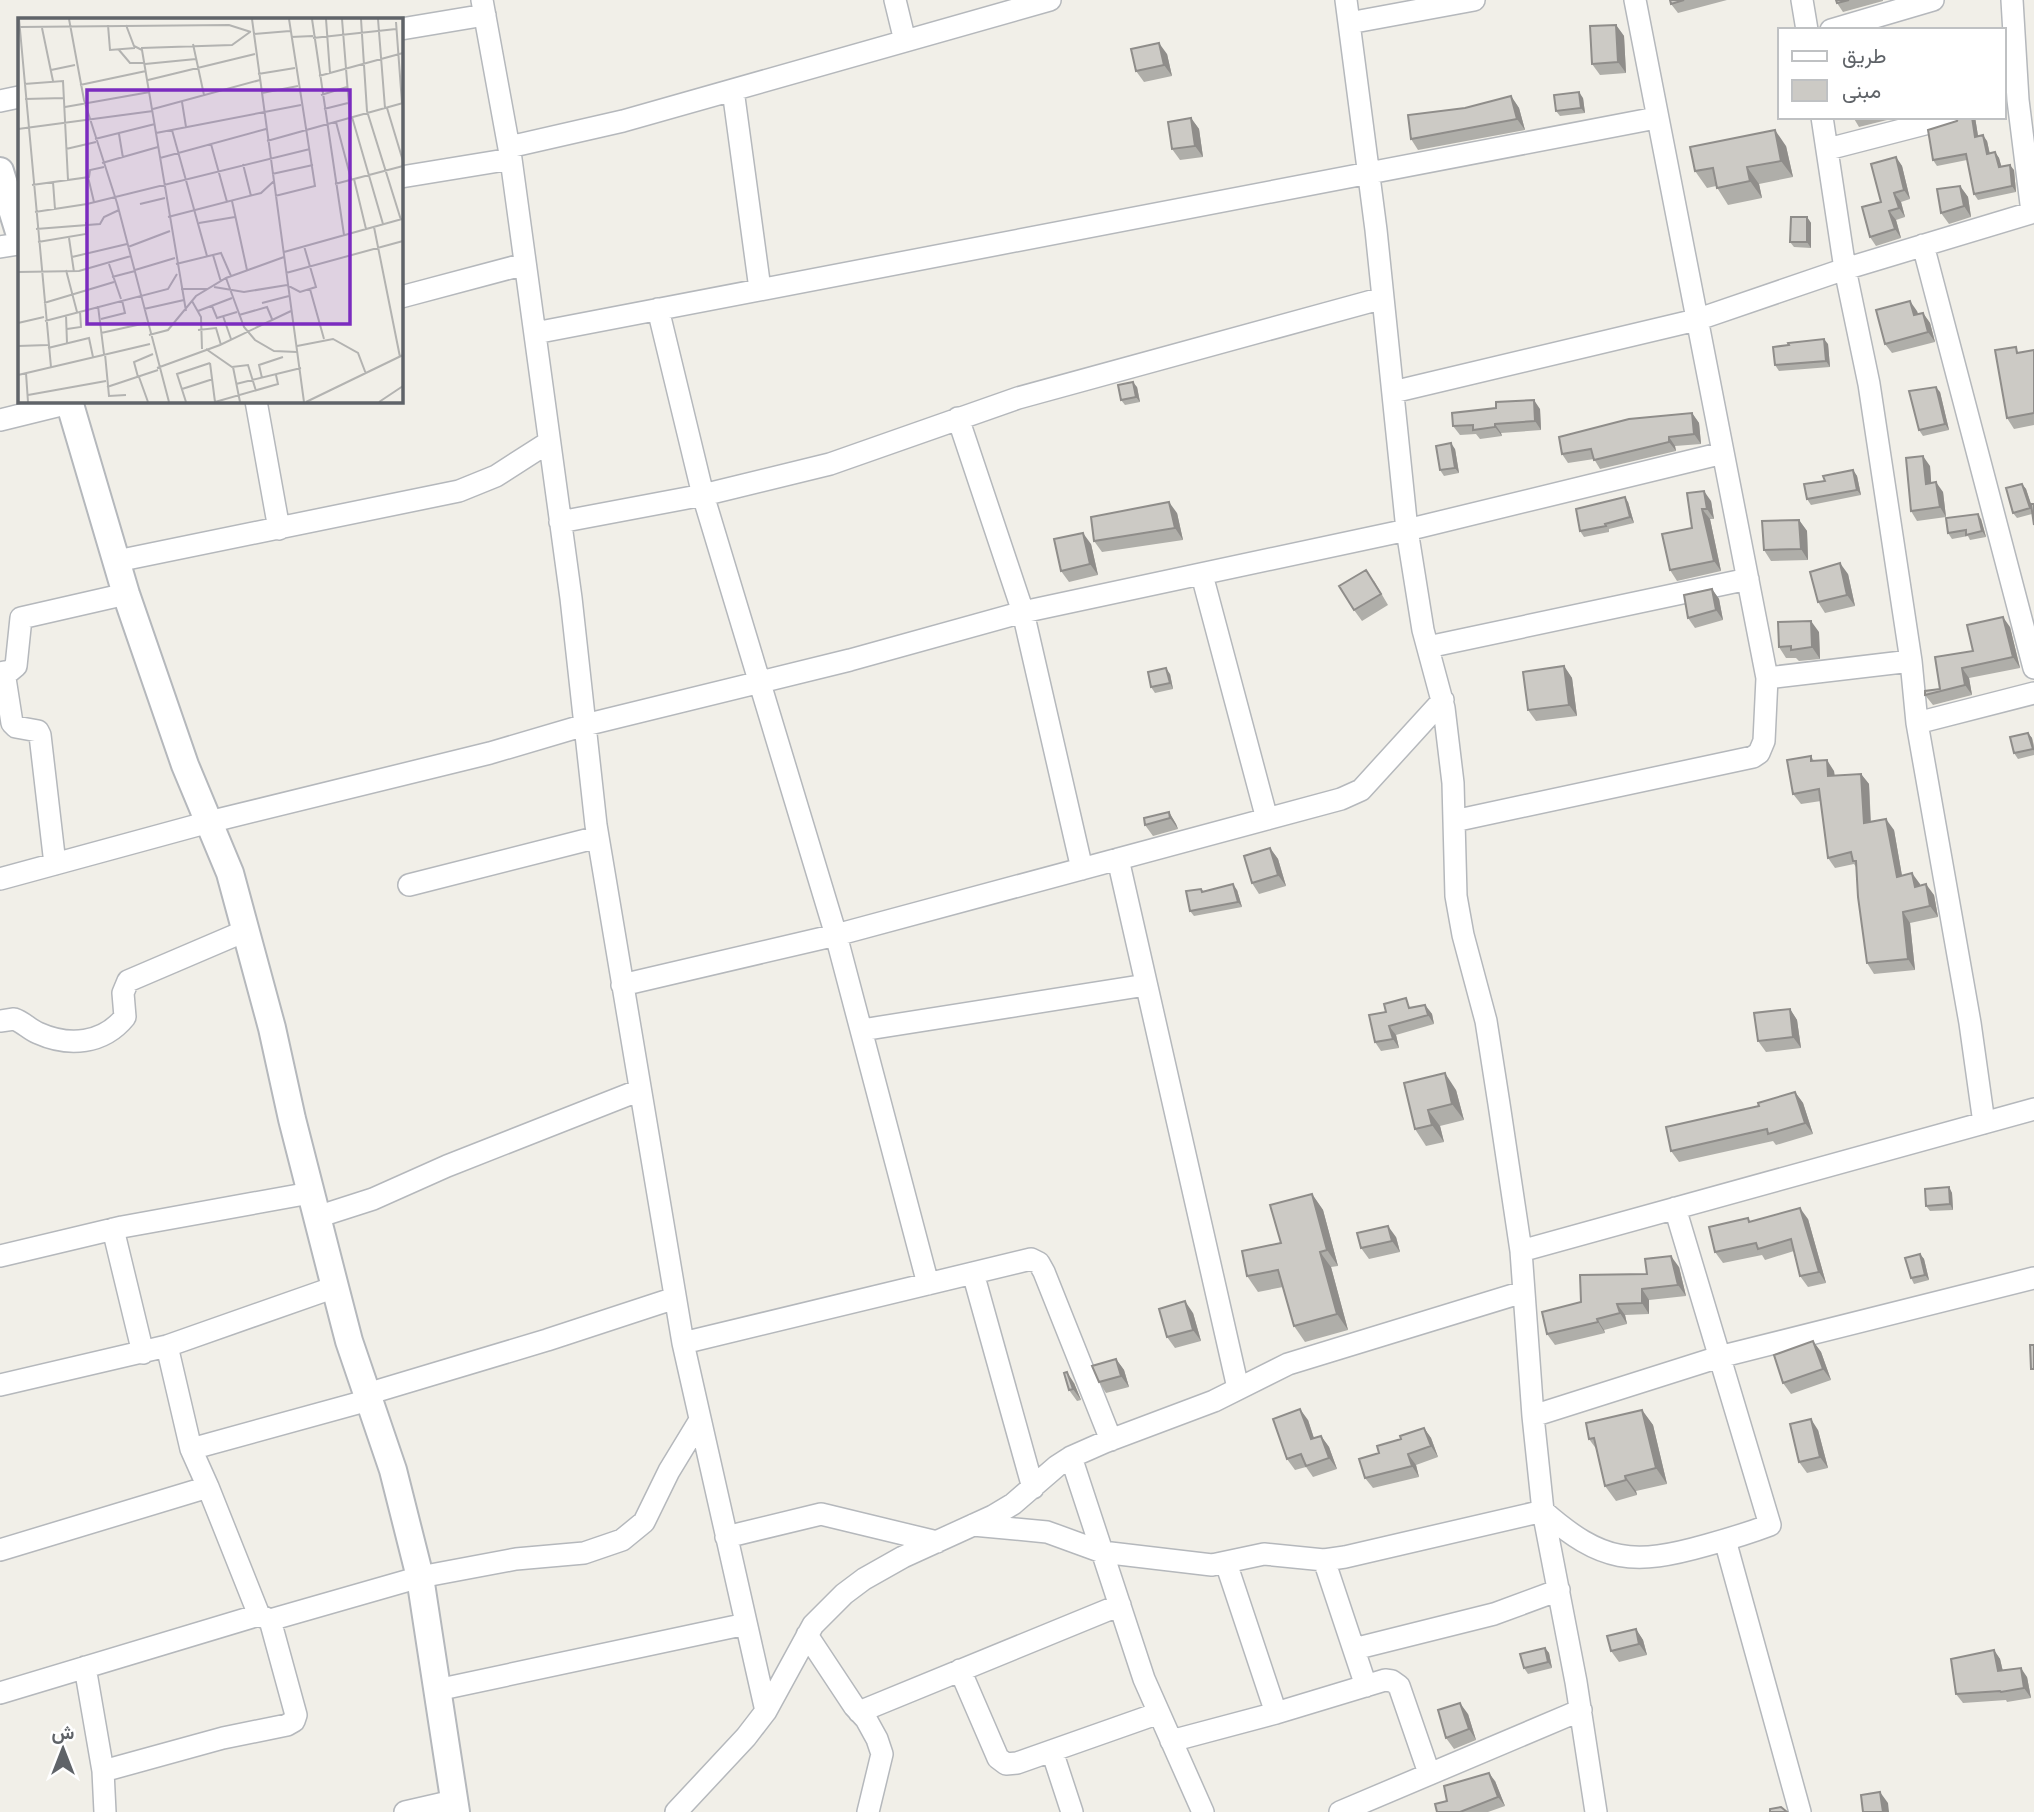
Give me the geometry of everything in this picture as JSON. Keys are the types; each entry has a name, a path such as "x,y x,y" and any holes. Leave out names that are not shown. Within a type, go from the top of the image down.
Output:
{"street":[{"path":"895,0 905,41"},
{"path":"402,177 510,153 1050,0"},
{"path":"1346,0 1383,298 1407,530 1428,647 1443,700 1452,783 1459,912 1486,1021 1521,1251 1533,1416 1544,1511 1581,1710 1596,1812"},
{"path":"1349,23 1474,0"},
{"path":"1454,821 1753,757 1759,753 1764,741 1767,678 1635,0"},
{"path":"1802,0 1807,28"},
{"path":"1838,28 1933,0"},
{"path":"1393,392 1696,320 1844,269 2033,212 2011,102 2012,0"},
{"path":"402,29 483,8 510,153 561,522 598,837 622,985 683,1343 766,1711"},
{"path":"733,90 760,289"},
{"path":"0,101 18,97"},
{"path":"535,333 1656,118"},
{"path":"1822,119 1844,269 1869,384 1911,661 1917,723 1970,1023 1984,1123"},
{"path":"1828,149 1944,119"},
{"path":"0,171 18,229"},
{"path":"0,247 18,244"},
{"path":"1923,245 2034,668"},
{"path":"402,297 525,264"},
{"path":"561,522 703,495 830,464 1018,398 1383,298"},
{"path":"657,309 703,495 836,935 928,1284"},
{"path":"0,420 69,402 126,594 185,765 230,873 272,1028 335,1287 393,1470 420,1577 455,1806 405,1812"},
{"path":"256,402 279,529"},
{"path":"958,418 1023,612 1082,869"},
{"path":"117,561 459,491 496,476 549,442"},
{"path":"0,880 209,822 490,753 585,725 850,660 1023,612 1407,530 1723,453"},
{"path":"1202,575 1267,819"},
{"path":"1428,647 1748,579"},
{"path":"55,864 40,735 38,731 16,727 12,723 2,672 16,666 21,618 126,594"},
{"path":"1767,678 1911,661"},
{"path":"1917,723 2034,693"},
{"path":"622,985 836,935 1341,799 1361,790 1443,700"},
{"path":"410,884 598,837"},
{"path":"1118,859 1238,1388"},
{"path":"0,1021 14,1019 44,1035 68,1042 97,1039 115,1029 125,1017 123,993 128,981 245,931"},
{"path":"862,1031 1146,985"},
{"path":"0,1256 113,1229 373,1199 447,1166 640,1090"},
{"path":"1521,1251 2034,1109"},
{"path":"1544,1511 1571,1535 1588,1545 1620,1555 1646,1558 1674,1554 1770,1525 1675,1208"},
{"path":"113,1229 142,1353"},
{"path":"683,1343 1031,1259 1039,1263 1111,1440"},
{"path":"973,1273 1033,1488"},
{"path":"1533,1416 1719,1357 2034,1278"},
{"path":"0,1385 167,1346 335,1287"},
{"path":"676,1812 746,1737 766,1711 813,1625 844,1594 903,1557 1013,1504 1071,1457 1214,1401 1288,1364 1523,1292"},
{"path":"191,1449 368,1397 675,1298"},
{"path":"103,1770 223,1738 286,1725 294,1721 296,1714 264,1617 191,1449 167,1346"},
{"path":"0,1693 264,1617 420,1577 516,1559 584,1553 622,1540 644,1522 669,1471 700,1420"},
{"path":"1071,1457 1144,1679 1203,1812"},
{"path":"0,1550 208,1487"},
{"path":"973,1525 1047,1532 1102,1552 1212,1565 1264,1554 1324,1560 1544,1511"},
{"path":"726,1537 821,1514 937,1542"},
{"path":"1725,1540 1801,1812"},
{"path":"1324,1560 1366,1686"},
{"path":"1226,1563 1276,1713"},
{"path":"1354,1649 1494,1614 1559,1590"},
{"path":"859,1712 1119,1605"},
{"path":"437,1690 746,1624"},
{"path":"807,1635 877,1739 882,1754 867,1812"},
{"path":"85,1667 103,1770 105,1812"},
{"path":"960,1670 1002,1762 1017,1763 1159,1713"},
{"path":"1171,1741 1385,1680 1399,1686 1429,1773"},
{"path":"1340,1812 1581,1710"},
{"path":"1052,1751 1072,1812"}],"building":[{"path":"1616,25 1618,62 1592,64 1590,26"},
{"path":"1159,43 1164,65 1136,71 1131,49"},
{"path":"1579,92 1581,108 1556,111 1554,95"},
{"path":"1511,96 1517,119 1411,139 1408,115 1465,108"},
{"path":"1191,118 1195,146 1172,149 1168,122"},
{"path":"1972,119 1975,137 1983,135 1987,154 1995,152 1999,167 2010,165 2012,186 1974,194 1966,154 1933,160 1928,130"},
{"path":"1775,130 1781,161 1747,167 1750,181 1717,188 1713,168 1695,171 1690,147"},
{"path":"1896,157 1904,190 1894,193 1899,208 1889,211 1895,229 1870,237 1862,207 1881,202 1871,164"},
{"path":"1960,186 1964,206 1941,213 1937,189"},
{"path":"1791,217 1807,217 1807,242 1790,242"},
{"path":"1910,301 1914,315 1923,313 1928,332 1885,344 1876,310"},
{"path":"1824,339 1826,361 1775,365 1773,347"},
{"path":"2016,347 2017,353 2034,350 2034,413 2007,418 1995,350"},
{"path":"1133,382 1136,397 1121,400 1118,385"},
{"path":"1936,387 1945,424 1919,430 1909,391"},
{"path":"1534,400 1535,421 1495,424 1495,427 1473,430 1473,425 1453,426 1452,413 1496,408 1496,402"},
{"path":"1692,413 1694,434 1669,437 1669,442 1594,460 1591,449 1562,454 1559,437 1629,419"},
{"path":"1451,443 1455,468 1440,470 1436,446"},
{"path":"1923,456 1926,484 1936,482 1940,507 1911,511 1906,458"},
{"path":"1853,470 1857,490 1807,499 1804,484 1825,481 1823,476"},
{"path":"2022,484 2030,508 2013,513 2006,488"},
{"path":"1704,491 1707,509 1702,509 1714,561 1670,570 1662,534 1692,528 1687,493"},
{"path":"1625,497 1630,517 1605,524 1606,526 1580,531 1576,509"},
{"path":"1169,502 1175,528 1094,541 1091,517"},
{"path":"2031,504 2034,504 2034,525"},
{"path":"1978,514 1982,531 1966,535 1966,530 1948,533 1946,518"},
{"path":"1799,520 1801,549 1764,550 1762,521"},
{"path":"1083,533 1090,564 1061,571 1054,539"},
{"path":"1840,563 1847,595 1818,602 1810,572"},
{"path":"1366,570 1381,594 1354,610 1339,586"},
{"path":"1712,589 1716,610 1688,618 1684,595"},
{"path":"2003,617 2013,657 1962,668 1965,685 1925,695 1925,691 1940,689 1935,657 1973,651 1967,625"},
{"path":"1811,621 1812,647 1791,650 1791,646 1779,647 1778,622"},
{"path":"1564,666 1569,705 1528,710 1523,672"},
{"path":"1166,668 1170,683 1151,687 1148,672"},
{"path":"2028,733 2033,749 2014,753 2010,737"},
{"path":"1811,756 1811,761 1827,760 1828,776 1861,774 1864,823 1886,819 1897,877 1912,873 1915,887 1926,884 1930,906 1903,912 1908,959 1867,963 1856,861 1853,861 1851,852 1828,858 1819,789 1793,794 1787,760"},
{"path":"1169,812 1170,818 1145,825 1144,818"},
{"path":"1270,848 1278,875 1252,883 1244,856"},
{"path":"1233,884 1238,902 1190,911 1186,891 1201,889 1202,892"},
{"path":"1406,998 1409,1008 1425,1005 1428,1015 1389,1026 1393,1039 1375,1042 1369,1015 1386,1012 1384,1004"},
{"path":"1790,1009 1793,1037 1758,1041 1754,1013"},
{"path":"1445,1073 1452,1104 1428,1110 1432,1125 1415,1129 1404,1083"},
{"path":"1795,1092 1805,1123 1768,1134 1767,1129 1671,1151 1666,1127 1759,1106 1758,1103"},
{"path":"1949,1187 1950,1204 1926,1206 1925,1189"},
{"path":"1312,1194 1327,1250 1320,1252 1337,1314 1294,1326 1278,1270 1247,1276 1242,1251 1281,1243 1270,1205"},
{"path":"1800,1208 1819,1272 1800,1276 1791,1239 1758,1249 1756,1243 1715,1252 1709,1227 1748,1218 1749,1222"},
{"path":"1388,1226 1392,1241 1361,1248 1357,1233"},
{"path":"1920,1254 1925,1275 1911,1278 1905,1258"},
{"path":"1671,1256 1678,1285 1642,1289 1642,1303 1617,1304 1620,1313 1597,1319 1598,1322 1547,1334 1542,1312 1581,1302 1580,1275 1647,1274 1645,1259"},
{"path":"1185,1301 1193,1330 1167,1337 1159,1309"},
{"path":"1813,1341 1823,1369 1783,1383 1774,1355"},
{"path":"2030,1345 2034,1345 2034,1369 2031,1369"},
{"path":"1116,1359 1121,1376 1099,1382 1092,1366"},
{"path":"1067,1372 1073,1389 1069,1390 1064,1373"},
{"path":"1300,1409 1311,1439 1321,1436 1329,1458 1306,1466 1301,1454 1287,1459 1273,1419"},
{"path":"1642,1410 1656,1468 1625,1476 1626,1480 1605,1486 1594,1438 1589,1439 1586,1423"},
{"path":"1811,1419 1820,1457 1799,1462 1790,1424"},
{"path":"1424,1428 1431,1446 1408,1454 1412,1466 1365,1478 1359,1459 1379,1453 1377,1446"},
{"path":"1636,1629 1639,1644 1611,1651 1607,1636"},
{"path":"1545,1648 1548,1662 1524,1668 1520,1654"},
{"path":"1994,1650 1998,1671 2021,1668 2024,1688 1956,1694 1951,1659"},
{"path":"1460,1703 1469,1729 1446,1738 1438,1710"},
{"path":"1489,1773 1498,1797 1460,1812 1437,1812 1435,1804 1447,1801 1444,1786"},
{"path":"1880,1792 1883,1812 1863,1812 1861,1795"},
{"path":"1781,1807 1787,1812 1770,1812 1770,1809"}]}
